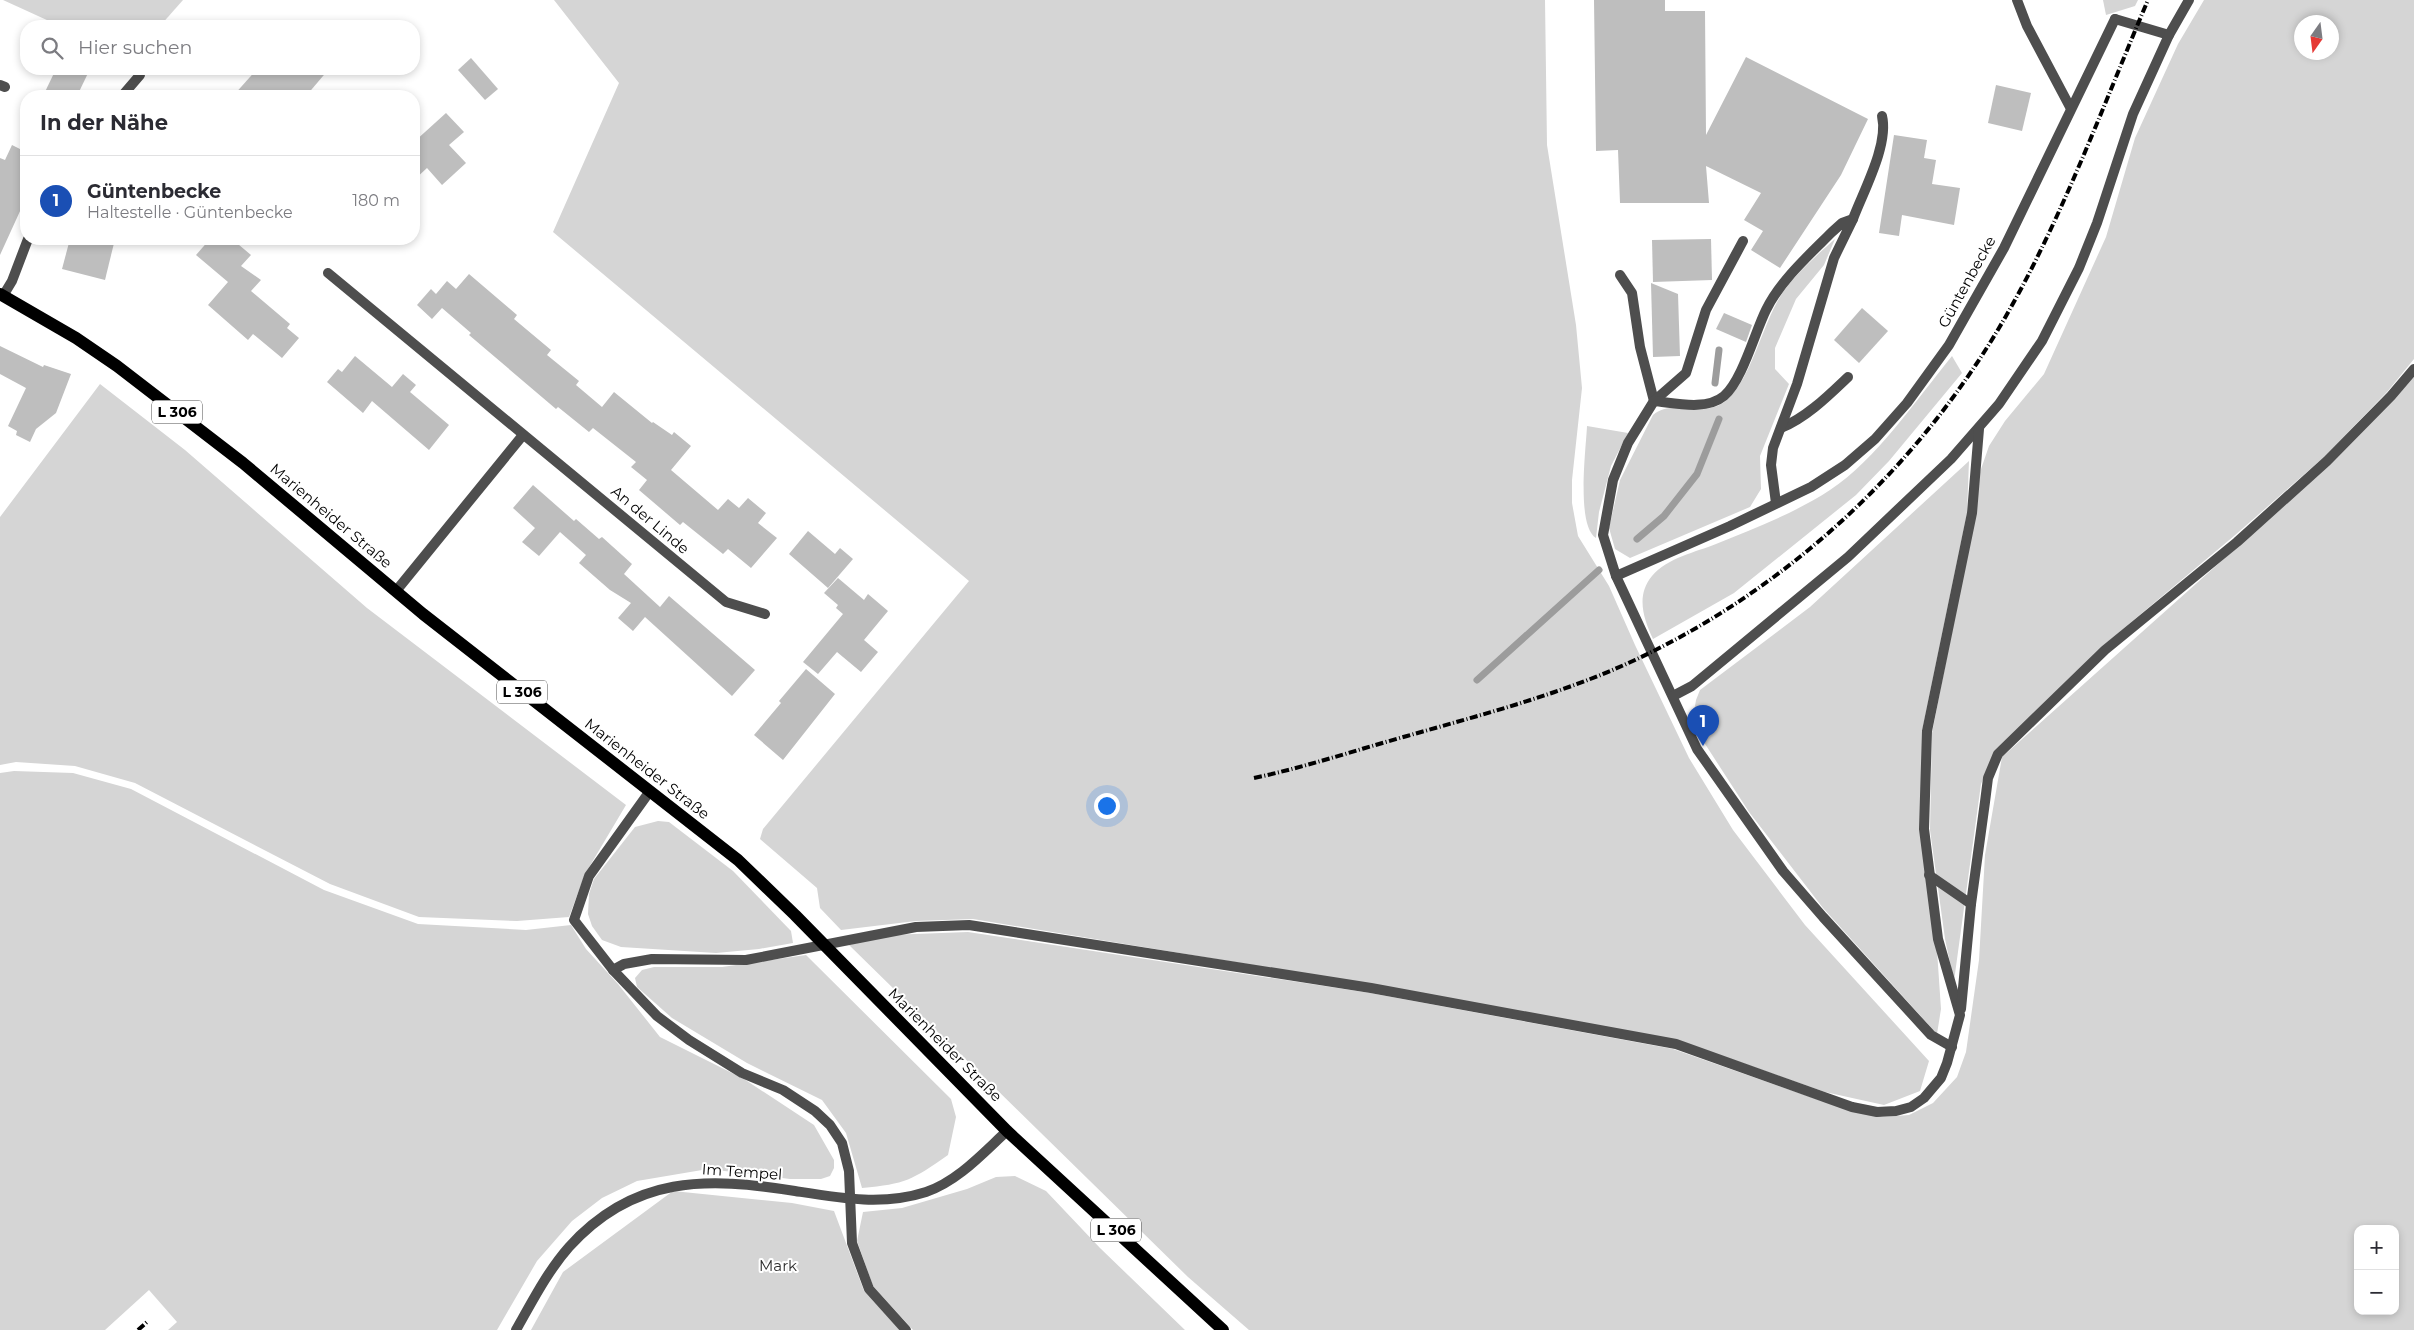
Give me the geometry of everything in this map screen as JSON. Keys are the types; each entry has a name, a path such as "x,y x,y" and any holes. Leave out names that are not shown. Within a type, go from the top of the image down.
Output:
{"main road":[{"name":"Marienheider Straße","path":"2,295 76,338 117,366 243,463 423,614 738,860 795,915 1007,1131 1223,1330"}],"street":[{"path":"2017,0 2027,26 2070,107"},
{"path":"1673,696 1692,686 1848,557 1951,459 1999,404 2042,341 2079,268 2097,223 2133,114 2169,35 2189,0"},
{"name":"Güntenbecke","path":"1616,576 1730,526 1810,487 1845,465 1875,439 1907,403 1949,345 2004,248 2070,107 2115,19 2169,35"},
{"path":"127,90 140,75"},
{"path":"1776,503 1771,465 1774,448 1797,384 1834,258 1853,219 1880,148 1885,126 1882,116"},
{"path":"1654,401 1701,405 1711,403 1724,396 1731,387 1775,294 1832,232 1842,224 1853,219"},
{"path":"1744,242 1706,310 1686,373 1654,401 1628,443 1613,480 1603,535 1616,576 1697,748 1783,871 1822,918 1931,1035 1952,1047"},
{"path":"2,295 12,280 26,245"},
{"name":"An der Linde","path":"328,273 726,602 765,614"},
{"path":"1620,275 1632,293 1640,347 1654,401"},
{"path":"613,970 624,964 652,959 746,960 916,927 969,925 1371,988 1676,1044 1852,1107 1877,1112 1896,1112 1911,1107 1924,1098 1940,1078 1952,1047 1960,1015 1971,904 1988,778 1998,754 2105,650 2237,542 2327,461 2391,396 2414,369"},
{"path":"1781,428 1809,411 1848,377"},
{"path":"1960,1015 1938,940 1924,829 1927,731 1972,513 1979,429"},
{"path":"396,591 523,435"},
{"path":"650,791 589,876 574,920 613,970 657,1016 689,1040 742,1073 783,1090 814,1111 830,1125 842,1143 849,1171 852,1243 869,1290 906,1330"},
{"path":"1930,875 1971,904"},
{"name":"Im Tempel","path":"516,1330 546,1277 569,1247 598,1220 626,1203 659,1190 693,1183 714,1182 752,1184 851,1200 901,1199 928,1191 955,1176 1007,1131"}],"green space":[{"path":"3,0 183,0 165,20 47,20"},
{"path":"554,0 1545,0 1547,145 1576,325 1582,388 1572,480 1572,503 1578,536 1609,586 1689,758 1733,830 1805,925 1929,1061 1920,1091 1884,1105 1825,1092 1680,1041 1373,985 973,919 916,921 841,930 820,908 817,888 760,839 763,829 969,581 553,232 619,83"},
{"path":"2103,0 2138,0 2135,6 2106,15"},
{"path":"2204,0 2414,0 2414,359 2387,392 2324,457 2234,536 2105,644 1995,752 1981,784 1954,981 1945,939 1930,830 1932,733 1975,514 1980,472 1989,446 2005,421 2044,374 2106,237 2135,138 2178,44"},
{"path":"1835,239 1824,265 1796,299 1775,348 1775,369 1789,384 1760,456 1761,489 1750,507 1630,558 1615,549 1609,528 1620,480 1653,415 1661,410 1670,408 1709,408 1719,405 1728,399 1744,377 1780,297 1805,266"},
{"path":"1952,356 1962,373 1889,461 1856,495 1734,593 1653,639 1644,615 1643,599 1647,583 1658,570 1682,556 1716,544 1789,513 1830,490 1863,463 1879,446"},
{"path":"2414,374 2414,1330 1249,1330 1188,1277 849,945 888,935 968,932 1370,993 1673,1049 1819,1100 1882,1117 1909,1115 1933,1103 1957,1077 1966,1052 1979,960 1985,855 2002,757 2329,465"},
{"path":"100,384 185,450 367,608 626,805 585,874 569,917 517,921 419,917 330,884 135,783 75,766 16,762 0,765 0,517"},
{"path":"1587,426 1628,433 1611,466 1599,512 1596,538 1590,531 1584,503"},
{"path":"1969,461 1967,513 1922,731 1941,1009 1937,1034 1823,908 1749,812 1698,733 1694,712 1700,690 1810,607"},
{"path":"14,771 73,773 131,789 324,890 418,924 526,930 571,925 586,949 618,984 660,1037 744,1079 814,1125 834,1160 834,1168 830,1176 821,1179 790,1179 708,1169 637,1181 602,1198 572,1221 537,1261 497,1330 168,1330 177,1322 149,1290 105,1330 0,1330 0,773"},
{"path":"658,821 669,822 733,871 791,931 793,943 759,949 716,953 621,947 602,940 592,926 588,914 589,894 594,879 635,827"},
{"path":"806,955 951,1099 956,1117 948,1155 917,1175 889,1185 862,1188 846,1133 822,1100 747,1063 672,1018 637,987 635,978 642,970 654,967 722,967"},
{"path":"1015,1176 1046,1191 1100,1248 1185,1330 913,1330 873,1286 857,1241 863,1212 902,1208 967,1189 996,1177"},
{"name":"Mark","path":"673,1191 792,1203 834,1211 864,1291 900,1330 531,1330 563,1272"}],"building":[{"path":"1594,0 1665,0 1665,11 1705,11 1706,135 1746,57 1868,119 1841,175 1780,268 1751,250 1763,231 1744,220 1761,193 1706,166 1709,203 1620,203 1618,150 1596,151"},
{"path":"471,58 498,89 485,100 458,70"},
{"path":"53,75 87,75 80,90 46,90"},
{"path":"252,75 324,75 311,90 238,90"},
{"path":"1996,85 2031,93 2022,131 1988,123"},
{"path":"446,113 464,132 449,145 466,163 442,185 427,168 420,174 420,137"},
{"path":"1894,135 1927,140 1924,158 1936,160 1932,184 1960,188 1954,225 1902,215 1899,236 1879,233"},
{"path":"12,145 20,149 20,211 0,255 0,158 5,160"},
{"path":"1711,239 1712,280 1653,282 1652,240"},
{"path":"68,245 114,245 105,280 62,269"},
{"path":"205,245 239,245 251,255 241,266 261,280 251,291 290,324 287,328 299,338 282,358 253,334 248,340 208,305 228,282 196,255"},
{"path":"469,274 517,315 514,319 551,350 547,355 579,381 576,385 602,407 614,392 652,423 672,435 674,432 691,446 671,470 718,510 728,499 739,508 748,498 766,513 758,523 777,538 751,568 728,549 723,554 683,522 680,525 639,490 647,480 631,467 636,462 593,428 589,432 558,407 556,409 469,335 471,333 442,308 432,319 417,305 431,289 436,294 447,281 456,289"},
{"path":"1651,283 1678,294 1680,356 1653,357"},
{"path":"1862,308 1888,331 1859,363 1834,340"},
{"path":"1724,313 1752,325 1746,342 1716,329"},
{"path":"0,346 43,367 44,365 71,374 56,413 36,429 30,442 16,435 17,431 8,426 26,388 0,374"},
{"path":"355,356 392,387 403,374 416,385 410,392 449,425 429,450 372,401 363,413 327,382 338,369 342,372"},
{"path":"533,485 574,521 576,519 599,539 602,537 632,564 624,574 660,607 669,596 755,670 732,696 645,617 633,631 618,618 631,603 610,590 579,563 586,555 560,532 539,556 522,542 535,528 513,508"},
{"path":"808,531 835,554 840,548 853,559 828,588 789,554"},
{"path":"838,578 864,600 868,594 888,611 864,640 878,652 861,672 837,652 818,674 803,662 843,614 836,608 838,605 824,593"},
{"path":"806,669 835,694 783,760 754,735"}],"waterway":[{"name":"Güntenbecke","path":"1715,383 1719,350"},
{"name":"Güntenbecke","path":"1637,539 1664,516 1697,474 1719,419"},
{"path":"1477,680 1599,570"}],"railway":[{"path":"1254,778 1312,764 1494,711 1579,683 1635,660 1691,631 1744,598 1794,561 1842,521 1886,477 1928,430 1965,380 1999,328 2021,289 2060,208 2148,0"},
{"path":"138,1330 147,1322"}],"place":[{"name":"Güntenbecke","path":"1703,746"}]}
